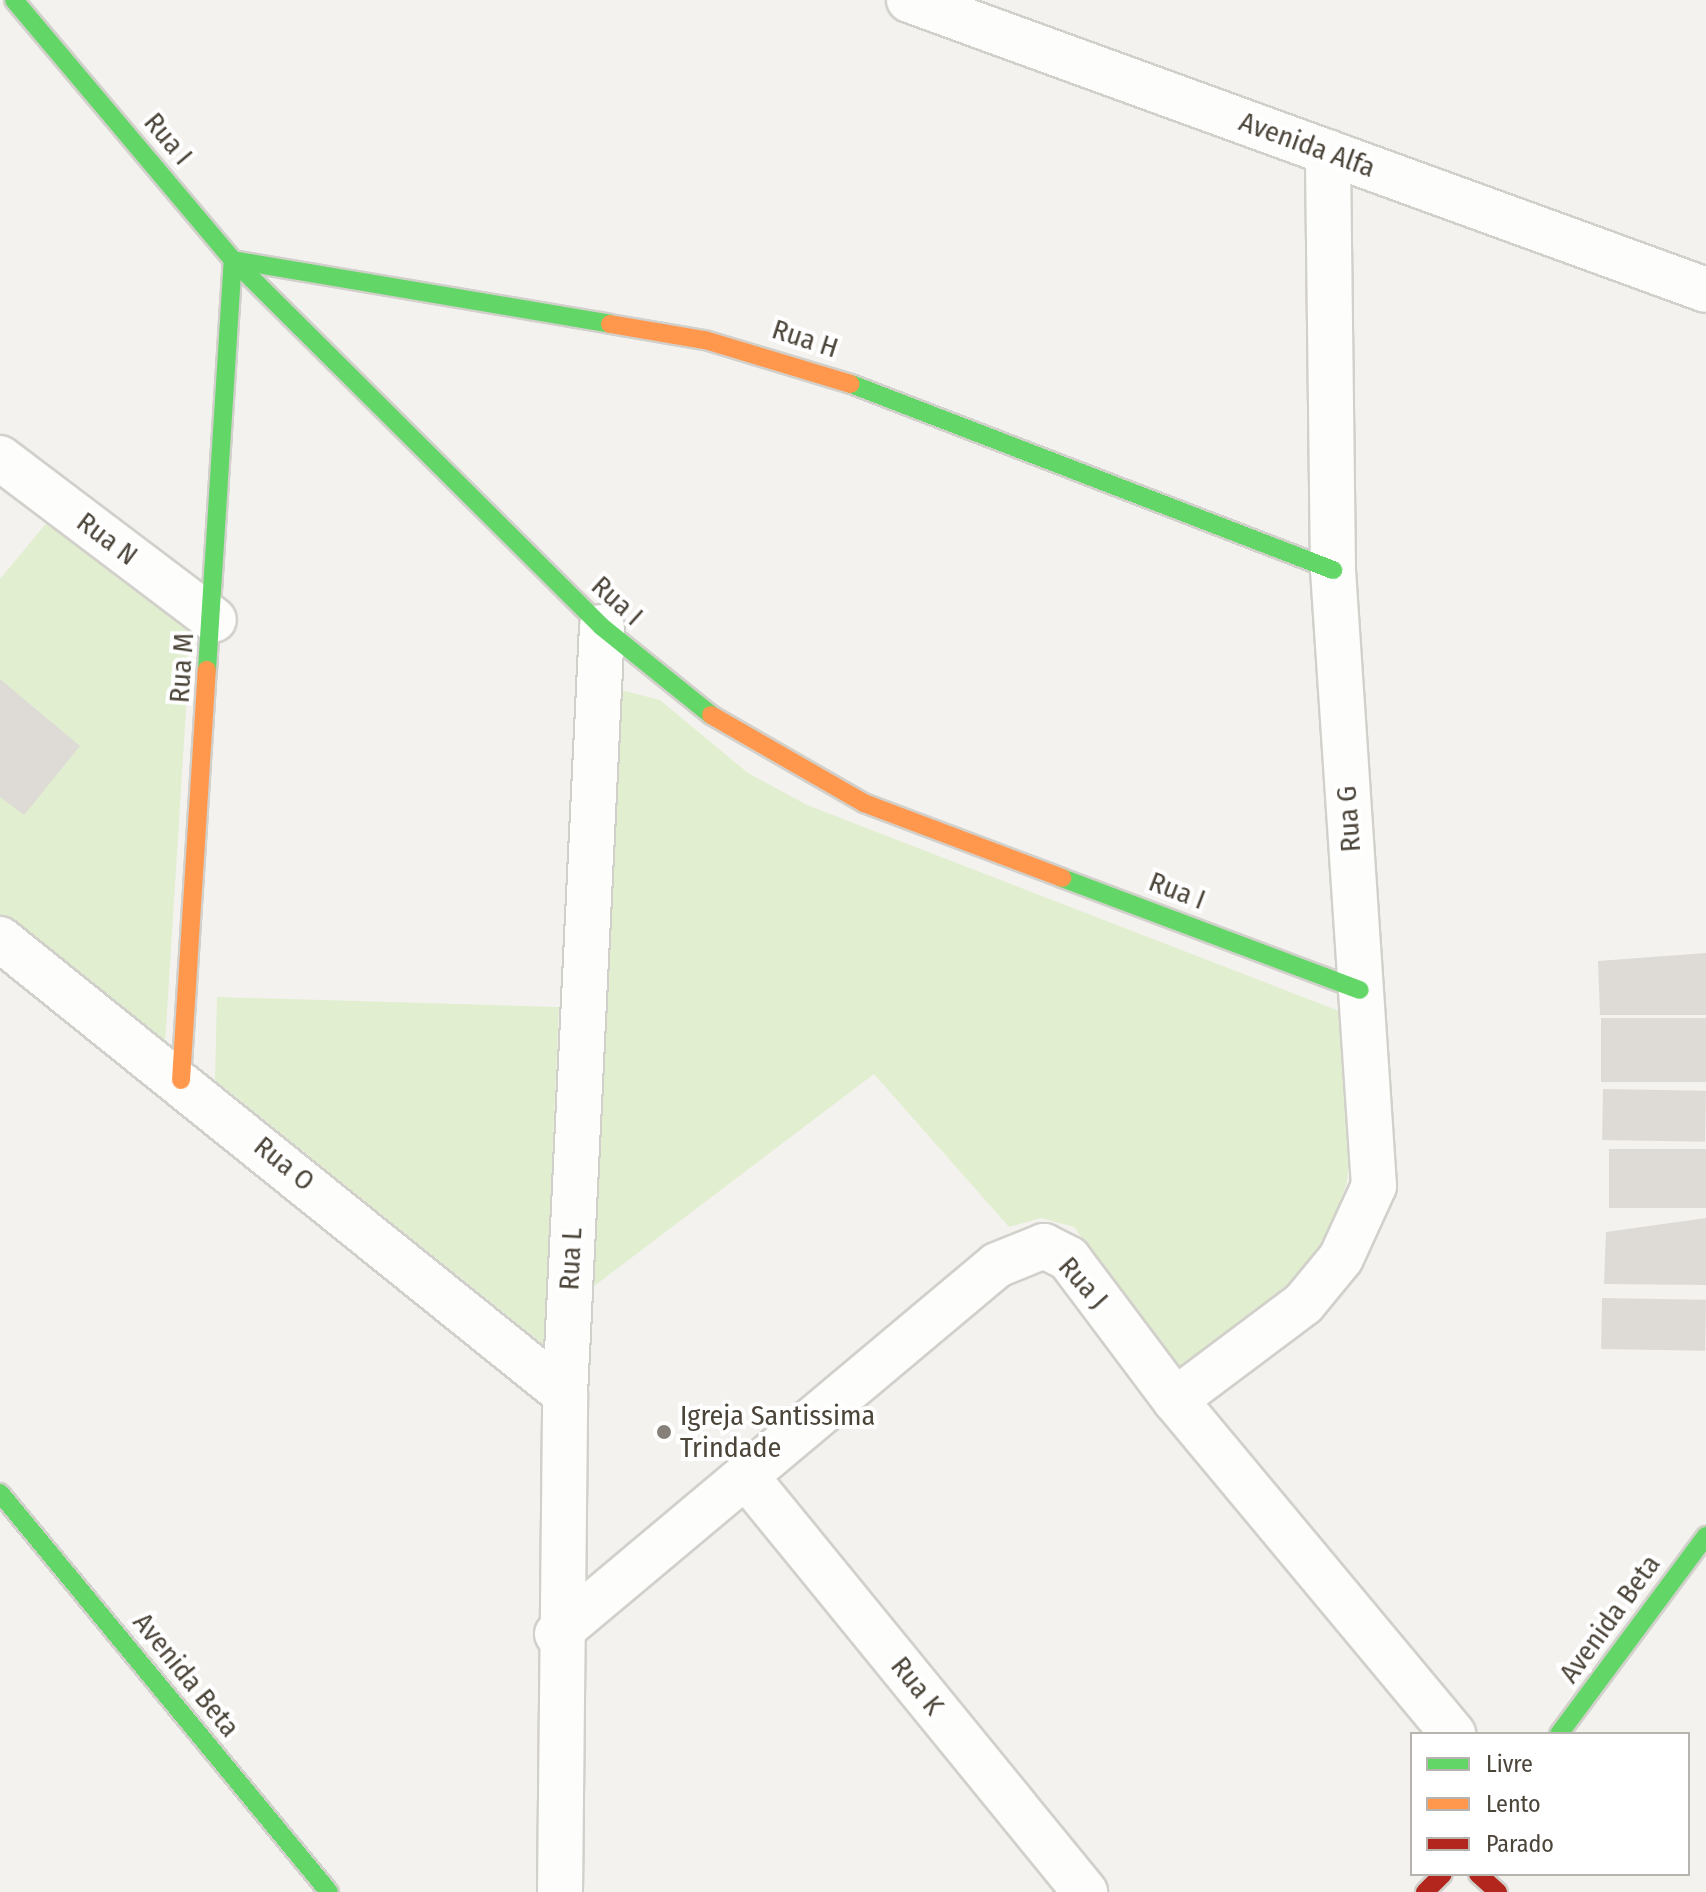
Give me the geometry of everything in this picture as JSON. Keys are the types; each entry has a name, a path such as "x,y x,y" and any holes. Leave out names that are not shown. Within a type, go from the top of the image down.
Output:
{"street":[{"name":"Rua I","path":"14,0 233,260 602,627 733,733 797,771 1360,990"},
{"name":"Avenida Alfa","path":"909,0 1706,290"},
{"name":"Rua G","path":"1175,1400 1304,1303 1361,1224 1374,1186 1374,1112 1360,990 1333,570 1328,152"},
{"name":"Rua H","path":"233,260 705,340 796,363 1333,570"},
{"name":"Rua M","path":"181,1080 214,620 233,260"},
{"name":"Rua N","path":"0,458 214,620"},
{"name":"Rua L","path":"560,1892 557,1634 565,1394 602,627"},
{"name":"Rua O","path":"0,939 181,1080 565,1394"},
{"name":"Rua J","path":"557,1634 749,1480 1023,1250 1044,1246 1069,1259 1175,1400 1451,1732"},
{"name":"Rua K","path":"749,1480 1085,1892"},
{"name":"Avenida Beta","path":"0,1493 329,1892"},
{"name":"Avenida Beta","path":"1560,1732 1706,1536"},
{"path":"1425,1892 1441,1876"},
{"path":"1480,1876 1498,1892"}],"green space":[{"path":"49,520 191,630 165,1044 0,916 0,579"},
{"path":"621,690 660,700 748,773 807,805 1339,1011 1353,1125 1347,1182 1330,1233 1294,1282 1181,1370 1074,1227 1041,1218 1009,1227 874,1074 581,1296 613,699"},
{"path":"217,997 559,1007 544,1345 215,1080"}],"building":[{"path":"0,679 80,746 24,815 0,797"},
{"path":"1706,953 1706,1015 1600,1015 1598,961"},
{"path":"1601,1018 1706,1018 1706,1082 1601,1082"},
{"path":"1603,1089 1706,1091 1705,1142 1602,1140"},
{"path":"1609,1149 1706,1149 1706,1208 1609,1208"},
{"path":"1706,1218 1706,1285 1604,1284 1606,1232"},
{"path":"1602,1298 1706,1300 1705,1351 1601,1349"}],"traffic: fast":[{"path":"14,0 233,260 602,627 711,715"},
{"path":"207,670 233,260 610,324"},
{"path":"851,384 1333,570"},
{"path":"1062,878 1360,990"},
{"path":"0,1493 329,1892"},
{"path":"1560,1732 1706,1536"}],"traffic: slow":[{"path":"610,324 705,340 851,384"},
{"path":"181,1080 207,670"},
{"path":"711,715 864,803 1062,878"}],"traffic: jam":[{"path":"1425,1892 1441,1876"},
{"path":"1480,1876 1498,1892"}],"place":[{"name":"Igreja Santissima Trindade","path":"664,1432"}]}
